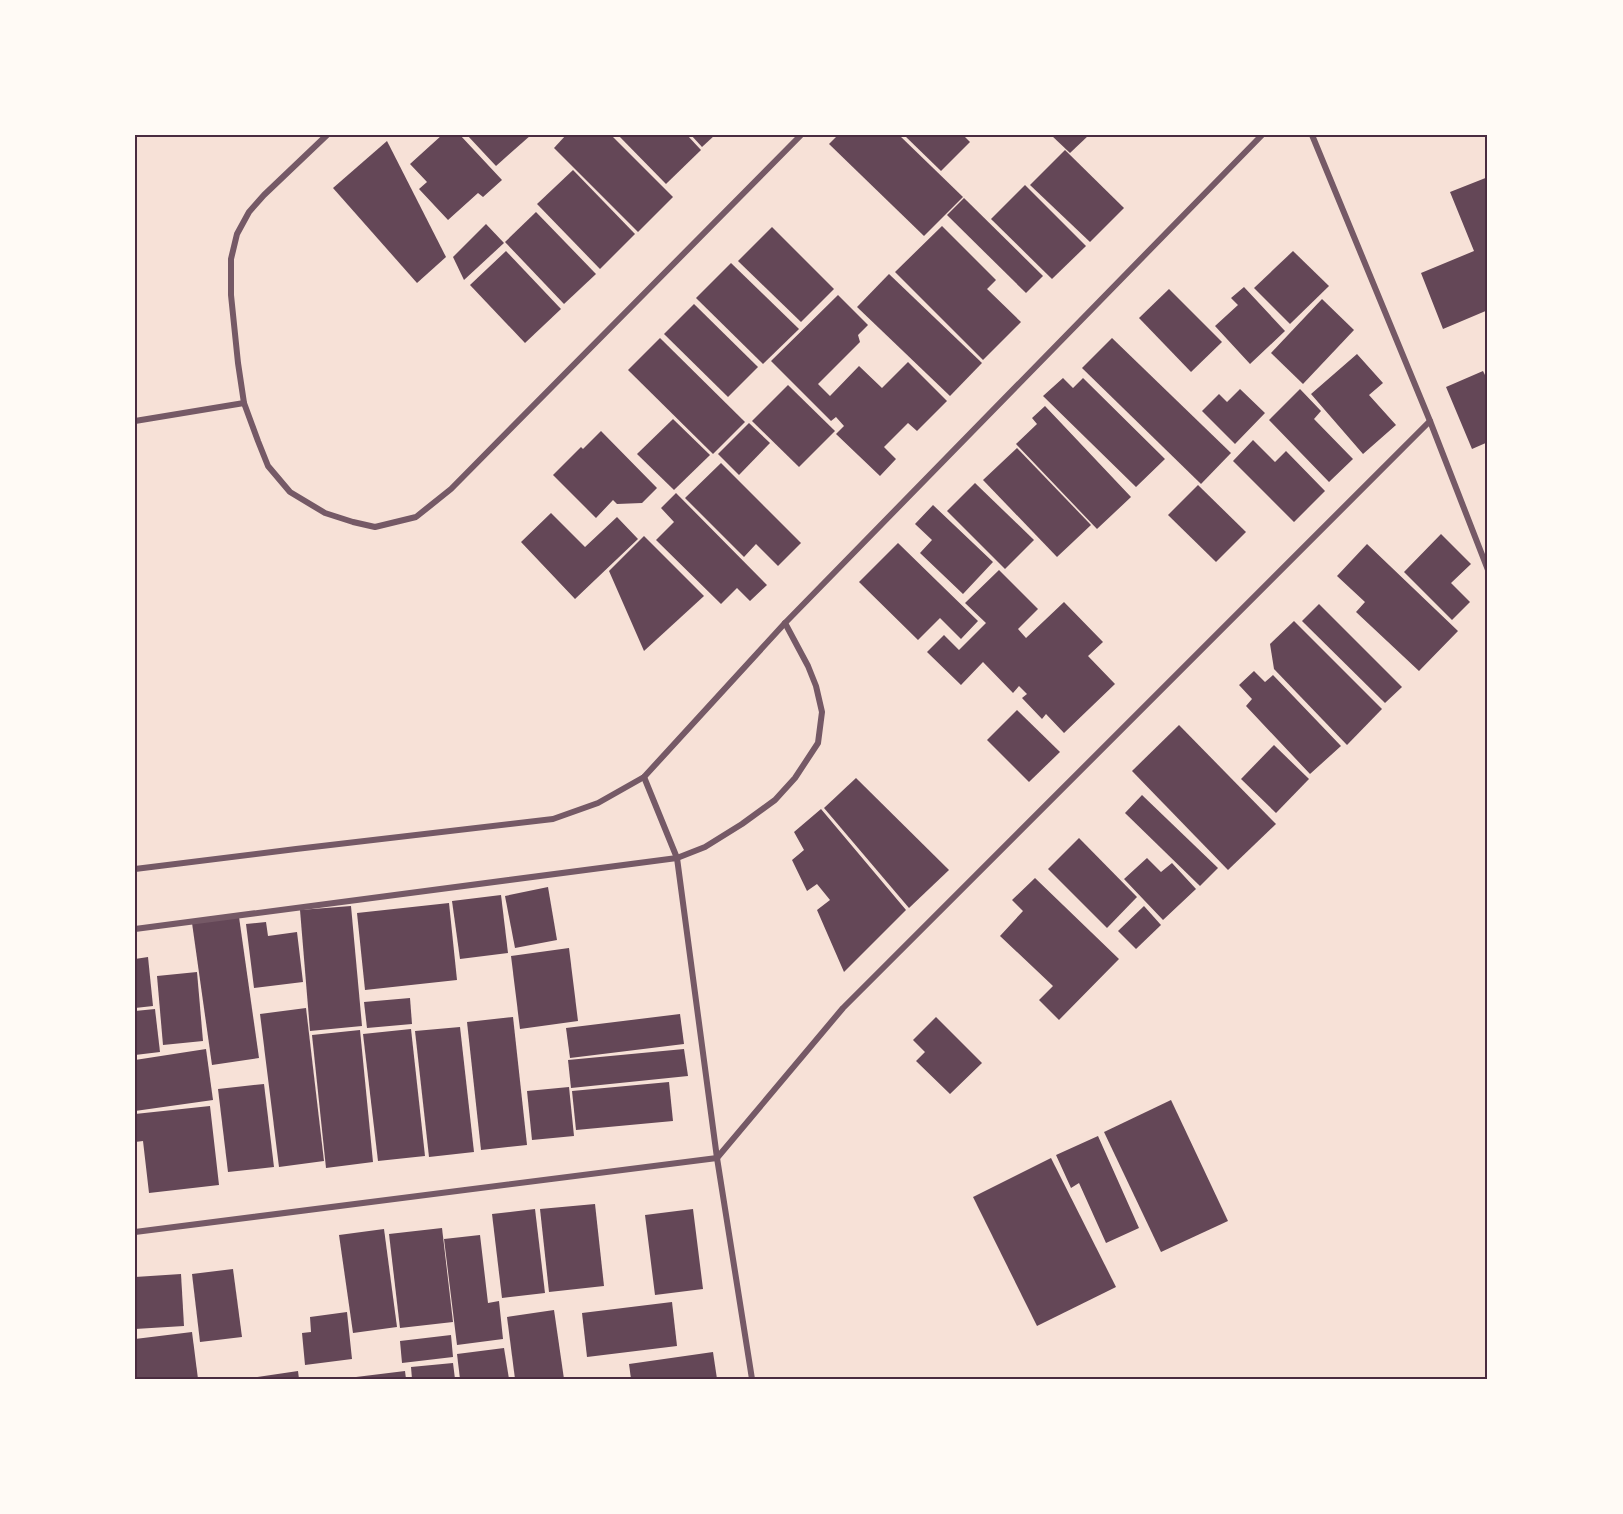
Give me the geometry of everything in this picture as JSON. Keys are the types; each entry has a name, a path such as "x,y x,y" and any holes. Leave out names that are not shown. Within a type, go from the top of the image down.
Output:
{"street":[{"path":"327,135 264,195 249,212 237,234 231,259 231,294 237,351 244,403 268,466 290,492 325,513 375,527 416,517 452,489 801,135"},
{"path":"135,869 553,819 598,803 644,777 785,623 1262,135"},
{"path":"1312,135 1430,421 1488,570"},
{"path":"135,421 244,403"},
{"path":"135,1232 717,1158 843,1008 1430,421"},
{"path":"135,929 677,858 705,847 775,800 795,778 818,743 822,712 816,686 785,623"},
{"path":"644,777 677,858 717,1158 752,1379"}],"building":[{"path":"442,135 460,135 502,180 483,197 478,193 448,220 419,189 427,182 410,164"},
{"path":"467,135 531,135 496,166"},
{"path":"566,135 611,135 673,197 638,232 554,148"},
{"path":"618,135 687,135 701,150 666,184"},
{"path":"691,135 715,135 702,147"},
{"path":"838,135 899,135 963,197 924,236 829,144"},
{"path":"904,135 963,135 970,142 941,171"},
{"path":"1051,135 1089,135 1070,153"},
{"path":"387,141 446,257 417,283 333,188"},
{"path":"1065,150 1124,208 1090,242 1030,185"},
{"path":"573,170 635,234 600,269 537,204"},
{"path":"1488,177 1488,310 1443,329 1421,273 1474,251 1450,192"},
{"path":"1025,185 1086,246 1052,279 991,219"},
{"path":"964,198 1043,276 1026,293 947,215"},
{"path":"536,212 596,274 564,304 505,242"},
{"path":"486,224 504,243 464,280 453,257"},
{"path":"942,226 996,280 987,289 1021,322 983,360 895,272"},
{"path":"772,227 834,289 801,322 738,261"},
{"path":"506,251 561,309 525,343 470,285"},
{"path":"1293,251 1329,286 1290,324 1254,288"},
{"path":"731,263 799,329 763,364 696,298"},
{"path":"889,274 982,363 950,396 857,307"},
{"path":"1244,287 1285,331 1250,364 1215,326 1238,305 1231,298"},
{"path":"1169,289 1222,342 1191,372 1139,318"},
{"path":"838,295 868,325 858,335 860,342 818,384 830,396 859,366 882,388 908,362 947,401 917,431 908,423 884,447 896,459 880,476 836,434 844,426 836,417 831,421 771,361"},
{"path":"1322,299 1354,330 1303,384 1271,353"},
{"path":"694,304 758,367 728,397 664,334"},
{"path":"660,338 745,422 713,454 628,370"},
{"path":"1112,338 1231,453 1201,484 1082,368"},
{"path":"1357,354 1383,383 1369,395 1396,425 1363,454 1311,394"},
{"path":"1483,371 1488,379 1488,442 1472,449 1446,387"},
{"path":"1063,378 1073,388 1083,378 1165,459 1136,487 1043,396"},
{"path":"788,385 835,431 799,467 752,421"},
{"path":"1240,389 1265,413 1235,444 1202,411 1219,394 1227,402"},
{"path":"1300,389 1321,411 1314,419 1353,459 1329,482 1269,420"},
{"path":"1045,406 1131,497 1097,529 1016,444 1037,424 1032,418"},
{"path":"673,419 710,455 674,490 637,454"},
{"path":"749,423 770,443 739,475 718,454"},
{"path":"601,431 657,488 642,503 617,504 613,500 596,518 553,475"},
{"path":"1253,440 1275,462 1286,451 1325,491 1294,522 1233,461"},
{"path":"1017,448 1091,525 1057,557 983,480"},
{"path":"721,463 801,543 778,566 756,544 744,557 685,498"},
{"path":"975,483 1034,540 1005,569 947,511"},
{"path":"1198,485 1246,532 1216,562 1168,515"},
{"path":"676,493 767,585 750,601 737,588 721,604 656,540 674,522 661,508"},
{"path":"933,505 993,562 963,594 920,553 932,540 915,524"},
{"path":"551,513 585,547 617,517 638,539 575,599 521,542"},
{"path":"1441,534 1471,564 1451,583 1470,602 1452,620 1404,572"},
{"path":"644,536 704,596 644,651 609,571"},
{"path":"898,543 978,621 961,639 940,618 918,640 859,582"},
{"path":"1367,544 1458,631 1419,671 1356,612 1365,602 1337,576"},
{"path":"999,570 1038,609 1018,629 1026,638 1064,602 1103,642 1088,656 1115,684 1064,733 1046,714 1042,719 1022,698 1027,694 1019,686 1013,693 983,662 961,685 927,652 944,635 959,650 986,623 965,603"},
{"path":"1319,604 1402,687 1385,703 1302,621"},
{"path":"1294,621 1382,709 1347,745 1274,669 1270,644"},
{"path":"1254,671 1265,682 1273,675 1341,746 1310,774 1246,706 1252,699 1239,685"},
{"path":"1017,710 1060,752 1029,782 987,740"},
{"path":"1179,725 1276,824 1228,870 1132,771"},
{"path":"1274,745 1309,779 1276,813 1241,779"},
{"path":"856,778 949,870 909,908 824,808"},
{"path":"1142,795 1218,868 1200,886 1125,813"},
{"path":"821,809 906,910 844,972 817,910 830,900 817,884 807,891 792,860 804,850 794,832"},
{"path":"1079,838 1137,897 1107,928 1048,869"},
{"path":"1147,858 1161,872 1172,863 1196,889 1163,920 1124,879"},
{"path":"1035,878 1119,959 1059,1020 1039,1000 1053,986 1000,936 1023,911 1012,900"},
{"path":"548,887 557,940 515,948 505,896"},
{"path":"501,895 508,953 460,959 452,901"},
{"path":"449,903 457,980 365,990 357,913"},
{"path":"351,906 362,1026 310,1031 300,910"},
{"path":"1144,906 1161,925 1136,949 1118,931"},
{"path":"239,917 259,1058 212,1065 192,923"},
{"path":"266,922 268,936 297,932 303,982 254,988 246,924"},
{"path":"569,948 578,1021 520,1029 511,956"},
{"path":"148,957 153,1006 135,1008 135,959"},
{"path":"197,972 203,1041 163,1045 157,976"},
{"path":"410,998 412,1024 367,1028 364,1002"},
{"path":"306,1008 324,1161 279,1167 260,1014"},
{"path":"155,1009 160,1052 135,1055 135,1011"},
{"path":"680,1014 684,1044 570,1058 566,1028"},
{"path":"513,1017 527,1145 481,1150 467,1022"},
{"path":"936,1017 982,1063 950,1094 916,1061 925,1052 913,1040"},
{"path":"460,1027 474,1152 429,1157 415,1031"},
{"path":"411,1029 425,1156 378,1161 363,1034"},
{"path":"360,1030 373,1162 326,1168 312,1035"},
{"path":"206,1049 213,1100 135,1111 135,1060"},
{"path":"684,1049 688,1076 571,1088 568,1060"},
{"path":"669,1082 673,1121 576,1130 572,1091"},
{"path":"264,1084 274,1167 228,1172 218,1089"},
{"path":"569,1087 574,1136 532,1140 527,1091"},
{"path":"1171,1100 1228,1221 1161,1252 1104,1132"},
{"path":"210,1106 219,1185 149,1193 143,1141 135,1142 135,1114"},
{"path":"1098,1136 1139,1228 1106,1243 1079,1183 1071,1188 1056,1155"},
{"path":"1051,1158 1116,1287 1037,1326 973,1197"},
{"path":"595,1204 604,1286 549,1292 540,1209"},
{"path":"535,1209 545,1293 502,1298 492,1214"},
{"path":"693,1209 703,1289 655,1295 645,1215"},
{"path":"442,1228 453,1322 400,1328 389,1234"},
{"path":"384,1229 397,1327 353,1333 339,1235"},
{"path":"480,1235 488,1303 499,1301 503,1339 457,1345 444,1239"},
{"path":"233,1269 242,1337 200,1342 192,1274"},
{"path":"181,1274 184,1326 135,1329 135,1277"},
{"path":"672,1302 677,1346 587,1357 582,1313"},
{"path":"554,1310 564,1379 515,1379 507,1317"},
{"path":"347,1312 352,1359 305,1365 302,1333 311,1332 310,1317"},
{"path":"192,1332 198,1379 135,1379 135,1339"},
{"path":"451,1335 453,1357 402,1363 400,1341"},
{"path":"504,1348 509,1379 460,1379 457,1354"},
{"path":"713,1352 717,1379 631,1379 629,1364"},
{"path":"453,1363 455,1379 412,1379 411,1367"},
{"path":"298,1371 299,1379 251,1379 251,1378"},
{"path":"405,1371 406,1379 356,1379 356,1377"}]}
